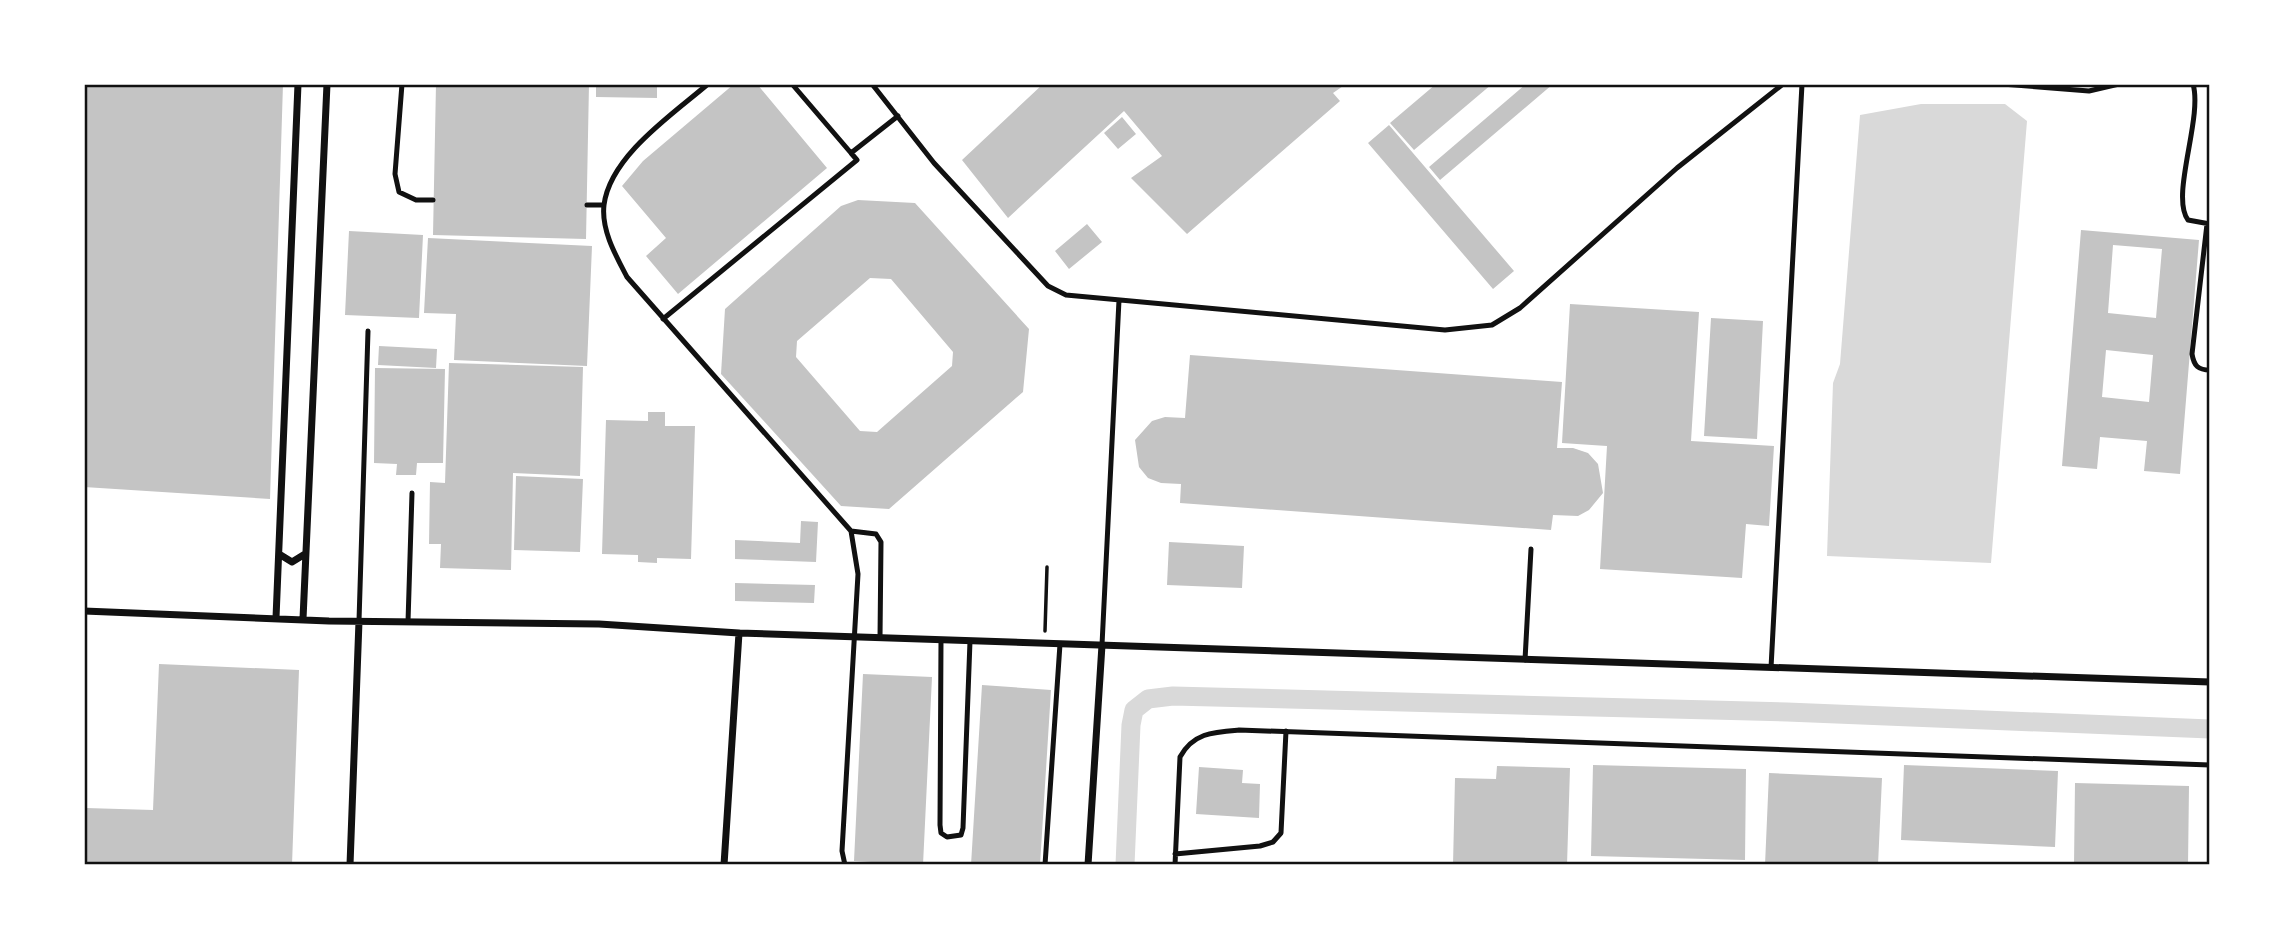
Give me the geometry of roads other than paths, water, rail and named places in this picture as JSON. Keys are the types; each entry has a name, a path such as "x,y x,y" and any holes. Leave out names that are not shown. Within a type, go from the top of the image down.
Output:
{"street":[{"path":"276,618 298,84"},
{"path":"303,619 327,84"},
{"path":"279,554 292,562 305,554"},
{"path":"84,611 359,621 598,624 739,634 2210,682"},
{"path":"350,865 359,621"},
{"path":"724,865 739,634"},
{"path":"1088,865 1102,645"}],"lane":[{"path":"402,84 395,174 399,192 415,200 433,200"},
{"path":"708,84 638,144 613,180 604,205 606,228 627,276 851,531 858,573 842,850 845,865"},
{"path":"663,319 857,160 792,84"},
{"path":"872,84 934,163 1048,286 1066,295 1445,330 1492,325 1520,308 1677,168 1783,84"},
{"path":"1771,668 1802,84"},
{"path":"2002,84 2089,88 2119,84"},
{"path":"2193,84 2195,104 2182,203 2184,214 2189,220 2208,224 2192,354 2193,364 2200,370 2210,370"},
{"path":"851,153 898,116"},
{"path":"587,205 604,205"},
{"path":"1102,645 1119,300"},
{"path":"359,621 368,331"},
{"path":"408,622 412,494"},
{"path":"851,531 876,534 881,542 880,638"},
{"path":"1525,660 1531,549"},
{"path":"941,640 940,825 941,833 955,837 961,835 963,828 970,641"},
{"path":"1045,865 1060,644"},
{"path":"1175,854 1260,846 1273,842 1282,833 1286,731"},
{"path":"1175,865 1180,757 1188,744 1214,732 1286,731 2210,765"}],"waterway":[{"path":"1125,865 1131,725 1134,710 1148,699 1173,696 1787,712 2210,729"}]}
